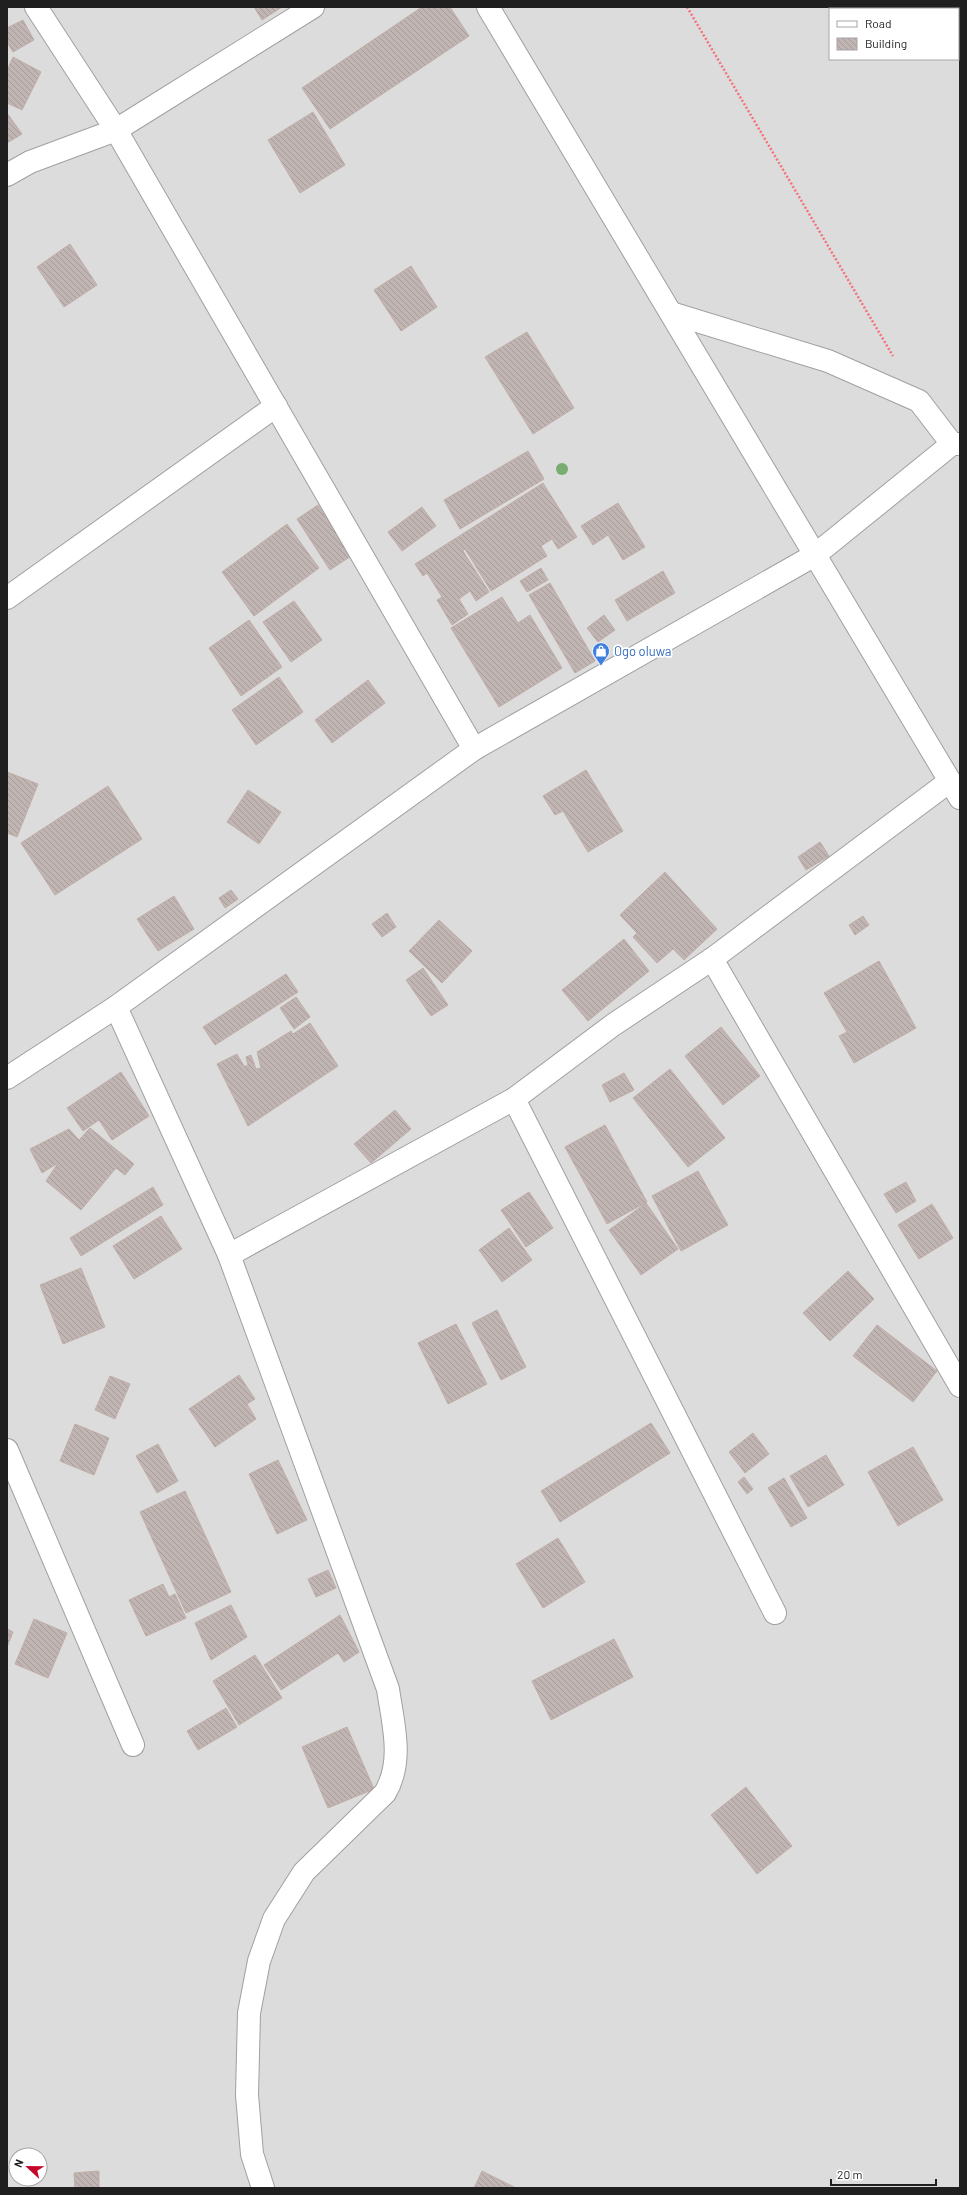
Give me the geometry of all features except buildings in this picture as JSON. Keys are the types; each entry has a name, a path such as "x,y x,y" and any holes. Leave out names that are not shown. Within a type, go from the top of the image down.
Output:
{"street":[{"path":"36,7 116,130 474,749"},
{"path":"7,174 30,162 116,130 313,7"},
{"path":"229,1255 514,1099 613,1025 712,959 955,790 488,7"},
{"path":"7,1078 116,1007 474,749 815,555 956,444 920,401 828,361 670,313"},
{"path":"7,598 276,406"},
{"path":"712,959 960,1386"},
{"path":"116,1007 229,1255 388,1689 395,1738 395,1770 392,1780 385,1793 304,1872 274,1919 259,1961 249,2012 247,2095 252,2154 263,2188"},
{"path":"514,1099 775,1613"},
{"path":"7,1450 134,1745"}],"path":[{"path":"687,7 895,360"}],"shaded area":[{"path":"7,7 960,7 960,2188 7,2188"}],"place":[{"name":"Ogo oluwa","path":"601,666"}]}
